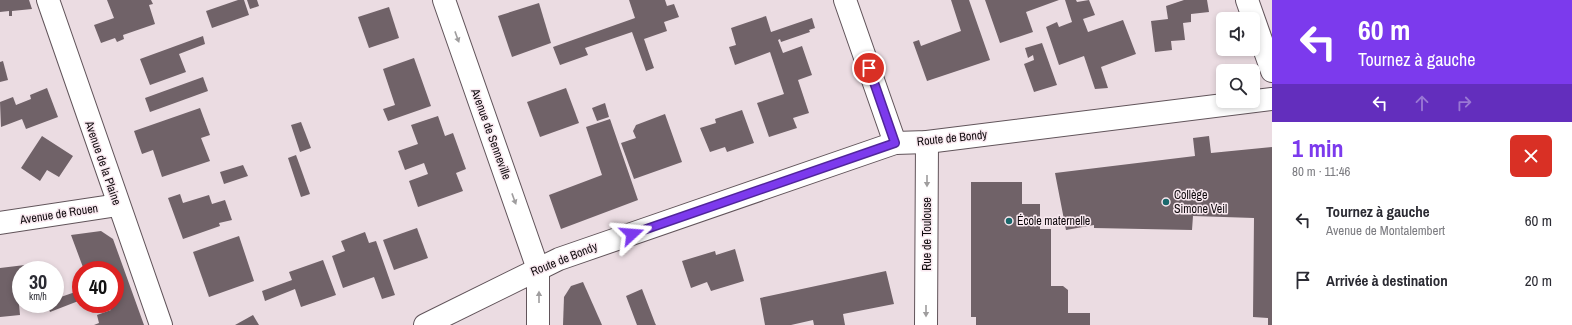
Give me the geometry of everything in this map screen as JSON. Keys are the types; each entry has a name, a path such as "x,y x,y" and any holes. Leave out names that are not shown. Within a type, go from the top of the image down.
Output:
{"street":[{"name":"Avenue de la Plaine","path":"48,0 118,205 161,325"},
{"name":"Avenue de Senneville","path":"444,0 538,269 538,325"},
{"path":"845,0 895,143"},
{"path":"1247,0 1272,71"},
{"name":"Route de Bondy","path":"425,325 559,259 895,143 927,142 1272,99"},
{"name":"Rue de Toulouse","path":"926,325 927,142"},
{"name":"Avenue de Rouen","path":"0,222 118,205"}],"building":[{"path":"0,0 29,0 32,9 12,11 12,16 9,16 9,11 0,12"},
{"path":"107,0 151,0 153,4 149,5 155,24 123,35 124,39 117,42 115,38 101,43 94,25 114,18"},
{"path":"238,0 244,0 249,15 212,28 206,11"},
{"path":"247,0 257,0 259,6 250,9"},
{"path":"629,0 665,0 667,6 674,4 679,17 664,22 667,31 644,39 654,68 646,71 632,32 585,48 588,55 560,65 553,47 635,18"},
{"path":"951,0 969,0 990,60 927,81 913,42 919,40 921,46 961,31"},
{"path":"985,0 1059,0 1026,12 1033,32 1000,43"},
{"path":"1065,0 1076,0 1077,2 1089,0 1095,15 1083,19 1088,32 1123,20 1136,54 1101,67 1108,88 1095,89 1084,56 1059,65 1046,27 1057,22 1059,27 1072,22"},
{"path":"1184,0 1207,0 1209,12 1191,14 1191,22 1183,23 1185,40 1171,41 1172,50 1155,52 1151,21 1168,19 1166,6"},
{"path":"539,3 551,43 512,57 498,16"},
{"path":"389,7 399,38 369,48 358,17"},
{"path":"766,16 771,32 812,18 815,28 809,30 810,32 781,42 780,39 778,40 783,53 802,46 812,75 798,80 809,113 793,118 797,128 769,137 757,103 784,94 770,52 735,65 729,47 736,45 731,28"},
{"path":"203,36 205,44 179,54 186,72 150,85 140,59"},
{"path":"1042,43 1057,85 1034,92 1024,64 1034,60 1033,55 1028,58 1025,48"},
{"path":"414,58 431,106 388,121 383,109 395,105 383,69"},
{"path":"3,61 8,80 0,82 0,62"},
{"path":"203,77 208,91 150,112 145,98"},
{"path":"47,88 58,117 26,129 22,119 1,127 0,102 13,97 16,105 31,99 30,95"},
{"path":"566,88 579,123 540,137 527,102"},
{"path":"605,103 609,117 597,121 592,108"},
{"path":"200,108 210,135 201,138 210,161 162,177 153,150 142,154 134,131"},
{"path":"742,110 754,143 727,152 725,147 710,152 700,128 716,123 715,119"},
{"path":"665,114 682,162 634,179 621,143 636,138 633,131 636,125"},
{"path":"438,116 445,136 453,133 466,169 456,173 463,191 418,207 409,181 428,174 424,163 405,170 398,151 418,144 411,125"},
{"path":"610,119 638,200 561,229 549,195 602,175 586,127"},
{"path":"301,122 311,148 300,152 291,125"},
{"path":"42,136 73,156 59,177 47,170 40,181 21,168"},
{"path":"1209,136 1211,153 1272,147 1272,325 1268,325 1268,318 1253,317 1254,218 1193,216 1192,230 1094,228 1094,225 1066,230 1055,173 1195,156 1193,138"},
{"path":"296,155 310,194 301,197 288,158"},
{"path":"243,165 248,176 224,184 220,172"},
{"path":"971,182 1022,182 1022,204 1040,204 1040,229 1051,229 1051,286 1063,286 1068,290 1068,313 1090,313 1090,325 976,325 976,317 971,317"},
{"path":"180,194 183,203 209,195 212,204 225,200 232,220 219,223 220,226 183,239 168,198"},
{"path":"417,228 428,258 394,270 383,240"},
{"path":"101,231 113,239 121,261 81,261 71,235"},
{"path":"365,232 369,243 376,241 395,295 382,299 374,277 343,288 332,256 345,251 341,241"},
{"path":"239,236 254,281 209,297 193,252"},
{"path":"735,249 744,281 711,291 707,282 691,288 682,261 715,251 716,255"},
{"path":"323,260 336,295 301,307 295,289 265,301 262,291 292,280 289,272"},
{"path":"12,267 12,313 20,313 20,315 0,317 0,268"},
{"path":"124,270 144,325 94,325 99,323 97,315 103,313 124,313"},
{"path":"886,271 894,304 843,314 845,325 814,325 813,320 791,325 765,325 760,298"},
{"path":"583,282 602,325 563,325 564,297 571,286"},
{"path":"642,289 656,325 637,325 626,296"},
{"path":"72,293 72,303 64,307 64,296"},
{"path":"253,315 259,325 235,325"}],"place":[{"name":"Collège Simone Veil","path":"1166,202"},
{"name":"École maternelle","path":"1009,221"}],"route":[{"path":"632,234 895,143 869,68"}]}
